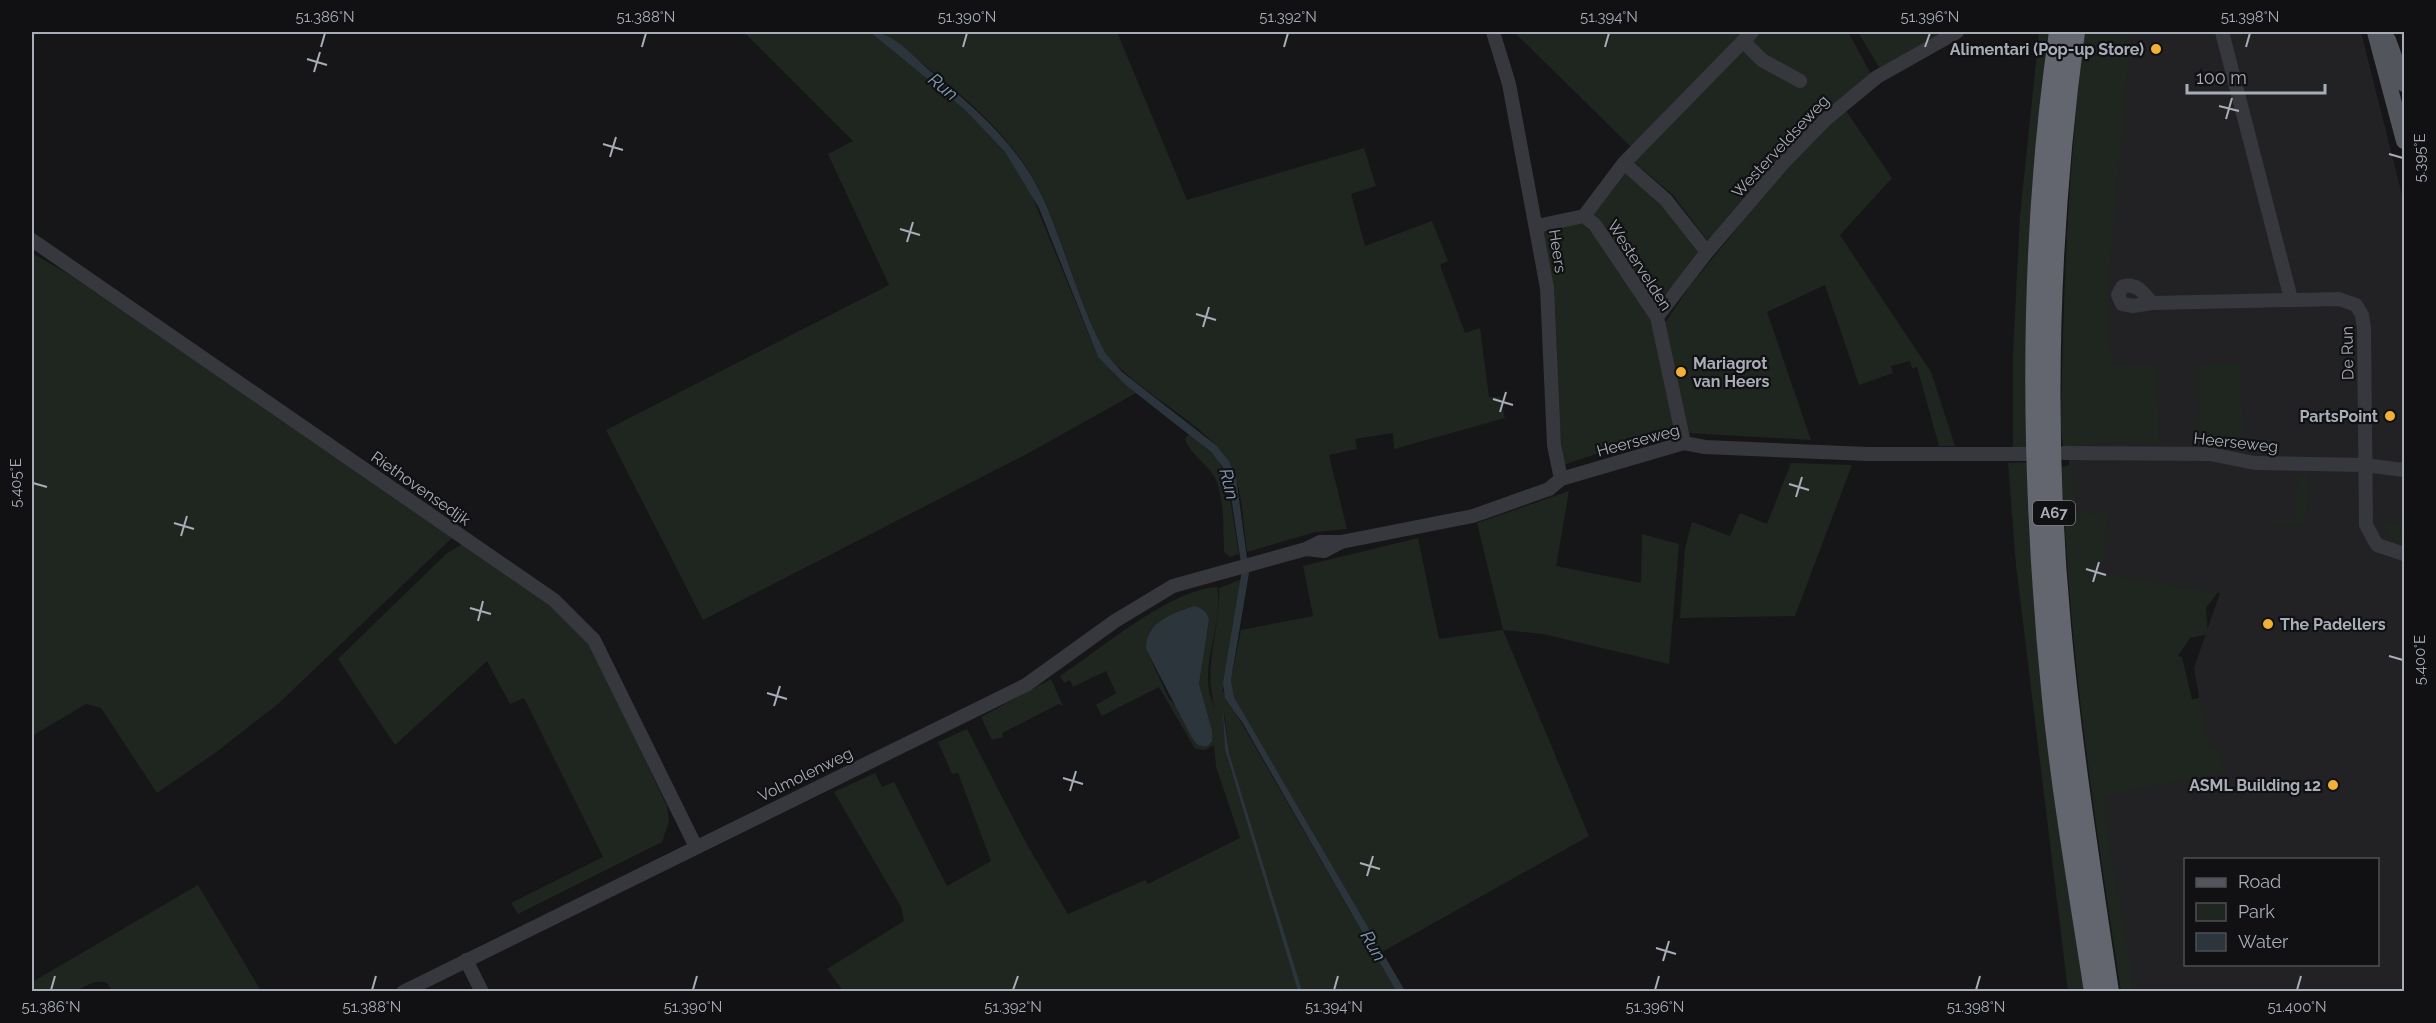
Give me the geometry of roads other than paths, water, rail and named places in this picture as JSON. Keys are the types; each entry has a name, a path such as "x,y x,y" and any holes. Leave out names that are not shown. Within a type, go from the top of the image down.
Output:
{"highway":[{"name":"A67","path":"2059,32 2045,158 2038,269 2040,561 2052,700 2094,992"},
{"name":"A67","path":"2075,32 2055,260 2052,349 2053,486 2058,593 2068,700 2109,992"}],"main road":[{"path":"2375,32 2404,141"},
{"path":"2386,32 2404,84"}],"street":[{"name":"Heers","path":"1493,32 1509,84 1547,288 1554,445 1558,474 1561,479"},
{"name":"Westerveldseweg","path":"1657,317 1707,252 1785,161 1850,97 1877,77 1957,32"},
{"path":"2222,32 2291,299"},
{"name":"Westervelden","path":"1537,226 1584,216 1624,163 1747,36 1762,60 1800,81"},
{"path":"1624,163 1666,200 1707,252"},
{"name":"Westervelden","path":"1584,216 1595,225 1657,317 1684,443"},
{"name":"Riethovensedijk","path":"32,240 554,600 594,640 696,847"},
{"name":"De Run","path":"2152,303 2291,299 2350,301 2362,315 2366,525 2377,545 2404,554"},
{"name":"Heerseweg","path":"1212,574 1306,549 1324,551 1341,542 1473,516 1549,489 1561,479 1684,443 1705,447 1868,454 2027,454"},
{"name":"Heerseweg","path":"2064,453 2175,452 2210,454 2255,463 2364,465 2404,470"},
{"name":"Volmolenweg","path":"403,992 1026,685 1152,597 1173,586 1212,574"},
{"path":"466,960 482,992"}],"water":[{"name":"Run","path":"870,32 886,36 902,45 978,112 1008,144 1033,179 1043,198 1080,297 1106,354 1122,372 1217,446 1229,461 1236,477 1249,573 1231,680 1234,697 1405,991 1396,991 1242,722 1225,698 1223,683 1242,570 1229,483 1223,467 1211,452 1127,386 1098,357 1039,208 1005,152 965,110"},
{"path":"1194,606 1204,610 1209,620 1199,684 1212,730 1212,741 1208,746 1200,745 1193,739 1146,649 1150,632 1155,625 1169,616"},
{"path":"1223,712 1229,753 1302,991 1298,991 1225,749"}],"place":[{"name":"Alimentari (Pop-up Store)","path":"2156,49"},
{"name":"Mariagrot van Heers","path":"1681,372"},
{"name":"PartsPoint","path":"2390,416"},
{"name":"The Padellers","path":"2268,624"},
{"name":"ASML Building 12","path":"2333,785"}]}
